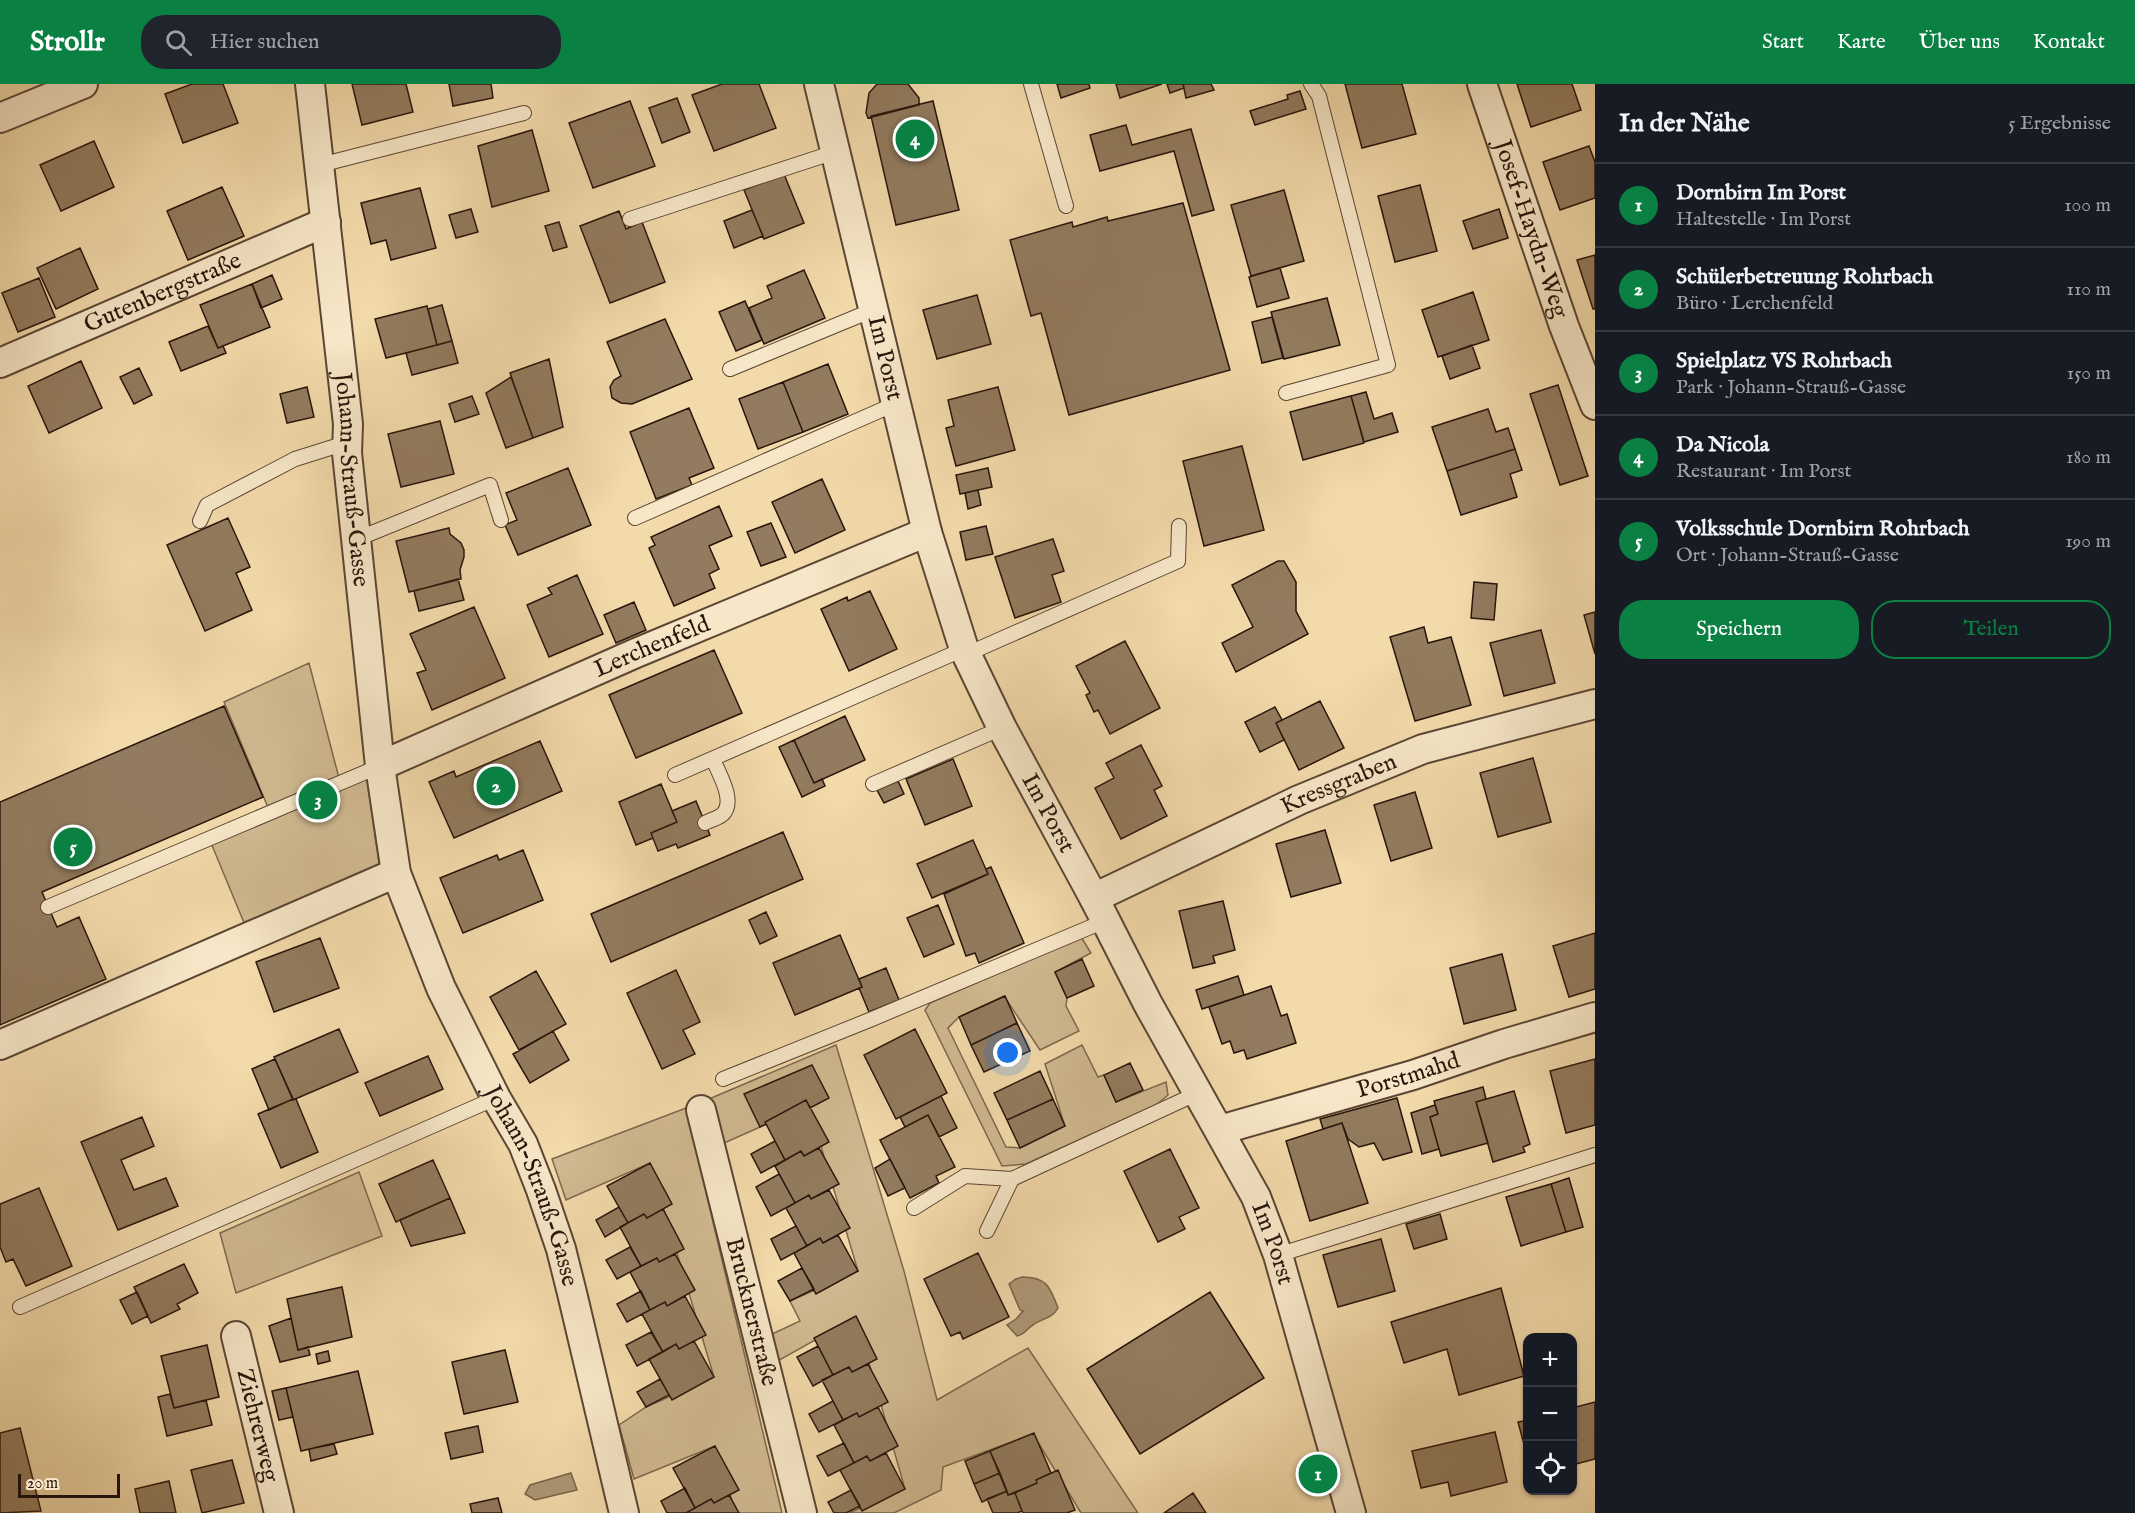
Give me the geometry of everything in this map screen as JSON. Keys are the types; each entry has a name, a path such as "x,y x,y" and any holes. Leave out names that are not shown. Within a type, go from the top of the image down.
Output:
{"street":[{"path":"0,118 82,84"},
{"name":"Johann-Strauß-Gasse","path":"310,84 348,424 346,443 380,766 396,873 441,988 496,1098 524,1144 561,1249 624,1513"},
{"name":"Im Porst","path":"819,84 927,532 966,652 1002,728 1256,1197 1278,1255 1351,1513"},
{"name":"Josef-Haydn-Weg","path":"1482,84 1587,366 1595,405"},
{"name":"Gutenbergstraße","path":"0,363 326,222"},
{"name":"Lerchenfeld","path":"380,766 636,653 927,532"},
{"name":"Kressgraben","path":"1099,909 1299,800 1423,749 1595,704"},
{"path":"0,1046 396,873"},
{"name":"Porstmahd","path":"1220,1130 1413,1075 1504,1044 1595,1017"},
{"name":"Brucknerstraße","path":"701,1110 802,1513"},
{"name":"Ziehrerweg","path":"236,1336 279,1513"}],"lane":[{"path":"1031,84 1066,206"},
{"path":"1286,393 1389,365 1319,96 1311,84"},
{"path":"320,165 524,113"},
{"path":"630,219 834,152"},
{"path":"730,369 873,310"},
{"path":"635,518 895,404"},
{"path":"200,521 207,505 296,459 346,443"},
{"path":"357,539 490,485 501,520"},
{"path":"675,775 1178,561 1179,526"},
{"path":"873,784 1002,728"},
{"path":"705,823 722,815 727,805 726,791 713,759"},
{"path":"48,907 380,766"},
{"path":"723,1079 872,1019 1099,909"},
{"path":"914,1208 965,1176 1012,1179 1198,1093"},
{"path":"20,1307 496,1098"},
{"path":"1278,1255 1595,1155"},
{"path":"987,1231 1012,1179"}],"shaded area":[{"path":"309,663 340,782 366,772 380,870 245,925 211,843 272,817 224,702"},
{"path":"1081,937 1091,953 1055,972 1067,998 1066,1006 1079,1031 1040,1050 1004,996 959,1017 948,1028 1006,1147 1020,1148 1065,1126 1045,1064 1082,1045 1098,1077 1104,1075 1116,1102 1166,1082 1168,1095 1156,1105 1026,1164 1002,1166 925,1010 930,1003"},
{"path":"836,1045 904,1271 937,1400 1028,1348 1138,1513 1081,1513 1033,1434 943,1467 941,1490 894,1513 849,1513 905,1489 856,1317 776,1362 768,1336 800,1321 790,1301 858,1271 810,1109 722,1144 709,1099"},
{"path":"686,1108 782,1513 736,1513 715,1446 634,1479 619,1425 646,1407 714,1377 650,1163 566,1200 552,1159"},
{"path":"359,1172 382,1236 236,1293 220,1233"},
{"path":"1022,1277 1042,1281 1053,1294 1058,1308 1056,1312 1017,1336 1007,1325 1023,1311 1020,1310 1009,1284"},
{"path":"571,1473 577,1490 535,1500 525,1494 530,1485"}],"building":[{"path":"192,84 223,84 238,123 183,143 165,94"},
{"path":"352,84 406,84 413,112 362,125"},
{"path":"449,84 491,84 493,98 453,106"},
{"path":"722,84 759,84 776,128 714,151 692,95"},
{"path":"877,84 908,84 919,98 919,105 868,118 866,113 869,93"},
{"path":"1057,84 1089,84 1090,88 1061,98"},
{"path":"1116,84 1162,84 1120,98"},
{"path":"1167,84 1183,84 1184,88 1170,93"},
{"path":"1183,84 1211,84 1214,90 1186,98"},
{"path":"1345,84 1402,84 1416,134 1362,148"},
{"path":"1517,84 1572,84 1581,110 1531,127"},
{"path":"1300,91 1306,109 1255,125 1250,111 1288,99 1287,95"},
{"path":"677,98 690,132 662,143 649,108"},
{"path":"630,101 655,166 593,188 569,123"},
{"path":"933,101 959,210 896,225 871,116"},
{"path":"1126,125 1132,145 1191,129 1214,210 1192,216 1174,151 1100,171 1090,135"},
{"path":"532,130 549,191 492,207 478,146"},
{"path":"94,141 114,187 61,211 40,165"},
{"path":"1589,146 1595,162 1595,198 1560,210 1543,162"},
{"path":"784,174 804,223 764,239 744,190"},
{"path":"1420,185 1437,251 1395,262 1378,196"},
{"path":"222,187 244,236 188,260 167,211"},
{"path":"420,188 436,248 391,260 386,240 371,244 361,203"},
{"path":"1284,190 1304,261 1251,276 1231,205"},
{"path":"1183,203 1230,370 1069,415 1041,313 1031,316 1010,240 1072,222 1073,227 1107,217 1108,221"},
{"path":"471,209 478,232 456,238 449,215"},
{"path":"1499,209 1508,238 1473,249 1463,221"},
{"path":"752,210 763,236 734,248 724,221"},
{"path":"619,211 626,229 642,222 665,282 610,303 580,226"},
{"path":"559,222 567,247 553,251 545,226"},
{"path":"80,248 98,289 56,309 37,268"},
{"path":"1595,255 1595,309 1593,309 1577,260"},
{"path":"1280,268 1289,298 1257,307 1249,277"},
{"path":"804,270 825,318 764,344 749,308 772,298 767,286"},
{"path":"272,275 282,299 261,308 252,284"},
{"path":"39,278 55,317 18,332 2,293"},
{"path":"252,284 270,327 218,348 200,305"},
{"path":"1473,292 1489,340 1438,357 1422,310"},
{"path":"977,295 991,344 937,359 923,310"},
{"path":"1327,298 1340,345 1284,359 1271,312"},
{"path":"745,301 762,340 736,351 719,312"},
{"path":"442,305 452,341 437,345 428,309"},
{"path":"427,306 437,345 386,358 375,319"},
{"path":"1272,317 1283,358 1262,363 1252,322"},
{"path":"665,319 692,379 632,404 621,403 612,398 610,387 614,380 621,376 607,342"},
{"path":"208,326 218,348 223,346 226,353 181,371 169,342"},
{"path":"452,341 458,363 412,375 406,353"},
{"path":"1472,345 1480,368 1450,379 1442,356"},
{"path":"549,359 563,427 533,438 510,373"},
{"path":"81,361 102,408 49,433 28,386"},
{"path":"828,364 848,414 803,432 783,382"},
{"path":"139,368 152,395 134,404 120,377"},
{"path":"511,377 533,438 506,448 486,393"},
{"path":"783,382 803,432 758,449 739,399"},
{"path":"1558,385 1588,476 1560,485 1530,394"},
{"path":"307,387 314,417 287,423 280,394"},
{"path":"998,387 1015,450 956,466 946,428 954,426 948,400"},
{"path":"1366,392 1374,419 1392,413 1398,432 1364,442 1351,396"},
{"path":"472,396 479,414 455,422 449,404"},
{"path":"1351,396 1364,443 1303,460 1290,412"},
{"path":"689,408 714,468 689,478 692,485 656,499 630,432"},
{"path":"1488,409 1496,432 1508,428 1515,449 1447,471 1432,427"},
{"path":"440,421 454,474 401,487 388,434"},
{"path":"1242,446 1264,530 1204,546 1183,461"},
{"path":"1515,449 1522,470 1510,474 1517,497 1461,515 1447,471"},
{"path":"568,468 591,525 518,555 505,525 517,520 506,493"},
{"path":"988,468 992,487 960,494 956,475"},
{"path":"822,479 845,530 795,553 772,502"},
{"path":"978,490 981,505 968,509 965,493"},
{"path":"719,506 732,536 709,546 719,569 709,574 715,588 674,606 649,548 655,545 651,537"},
{"path":"228,518 250,567 236,573 252,610 205,631 167,545"},
{"path":"771,523 786,557 761,566 747,532"},
{"path":"986,526 993,554 966,560 960,532"},
{"path":"449,528 450,534 461,543 464,550 460,570 461,579 409,592 396,541"},
{"path":"1053,539 1064,571 1052,575 1061,602 1015,618 995,557"},
{"path":"1278,561 1284,561 1296,582 1296,611 1308,634 1236,672 1222,643 1253,627 1232,585"},
{"path":"577,575 603,634 549,657 527,605 552,594 548,588"},
{"path":"458,579 464,600 419,611 414,591"},
{"path":"1474,582 1497,584 1494,620 1471,618"},
{"path":"870,591 897,649 849,671 821,609 847,597 848,601"},
{"path":"634,602 646,630 616,643 604,615"},
{"path":"474,607 505,678 432,710 417,673 426,670 410,634"},
{"path":"1595,612 1595,654 1584,615"},
{"path":"1424,627 1428,643 1451,637 1471,705 1415,721 1390,637"},
{"path":"1541,630 1555,683 1504,696 1490,643"},
{"path":"1125,641 1160,708 1110,734 1098,710 1094,712 1086,695 1090,693 1076,666"},
{"path":"714,650 742,713 636,758 609,695"},
{"path":"1320,701 1344,748 1299,770 1276,723"},
{"path":"224,706 263,797 42,892 57,927 79,917 106,979 0,1025 0,802"},
{"path":"1275,707 1282,720 1276,723 1284,740 1260,752 1245,722"},
{"path":"845,716 865,760 814,783 794,740"},
{"path":"794,740 814,783 822,779 825,786 802,797 779,747"},
{"path":"540,741 562,791 454,838 429,782 454,771 456,777"},
{"path":"1141,745 1162,786 1154,790 1167,816 1121,839 1095,788 1114,778 1106,763"},
{"path":"1533,758 1551,822 1498,837 1480,773"},
{"path":"953,759 972,806 925,825 906,779"},
{"path":"898,781 904,794 884,803 877,790"},
{"path":"661,784 677,822 651,833 653,838 636,845 619,802"},
{"path":"1415,792 1432,848 1391,861 1374,805"},
{"path":"696,801 710,835 678,848 676,844 658,851 651,833 677,822 672,811"},
{"path":"1325,830 1341,883 1291,897 1276,844"},
{"path":"783,832 803,879 611,962 591,914"},
{"path":"973,840 988,874 932,898 917,864"},
{"path":"523,850 543,900 463,933 440,878 497,855 499,860"},
{"path":"991,867 1024,943 979,963 975,953 966,956 944,894 988,874 986,869"},
{"path":"1223,901 1235,950 1213,956 1215,963 1193,968 1179,911"},
{"path":"938,905 954,944 924,957 907,918"},
{"path":"766,912 777,936 760,944 749,920"},
{"path":"1595,933 1595,989 1569,997 1553,946"},
{"path":"840,935 862,987 795,1015 773,963"},
{"path":"320,938 339,988 274,1012 256,962"},
{"path":"1502,954 1516,1010 1464,1024 1450,968"},
{"path":"1082,959 1094,986 1067,998 1055,972"},
{"path":"886,968 899,1000 869,1012 859,988 862,987 859,979"},
{"path":"676,970 700,1022 683,1030 695,1054 662,1069 627,993"},
{"path":"536,971 566,1024 519,1050 490,997"},
{"path":"1238,976 1244,995 1202,1009 1196,990"},
{"path":"1271,986 1281,1016 1287,1014 1296,1043 1247,1059 1244,1050 1234,1053 1230,1041 1222,1044 1209,1007"},
{"path":"1005,996 1017,1023 971,1045 959,1017"},
{"path":"1017,1023 1030,1051 984,1072 971,1045"},
{"path":"339,1029 358,1072 293,1100 274,1057"},
{"path":"915,1029 947,1093 896,1119 864,1055"},
{"path":"553,1031 569,1060 530,1083 513,1054"},
{"path":"428,1056 443,1089 380,1116 365,1083"},
{"path":"275,1059 293,1099 269,1110 252,1069"},
{"path":"1595,1059 1595,1125 1566,1133 1550,1071"},
{"path":"1130,1063 1143,1090 1116,1102 1104,1075"},
{"path":"812,1065 829,1098 810,1108 806,1100 760,1127 744,1094"},
{"path":"1040,1071 1053,1099 1007,1120 994,1093"},
{"path":"1483,1087 1486,1099 1476,1102 1488,1143 1441,1156 1430,1117 1438,1114 1434,1101"},
{"path":"1514,1091 1530,1144 1523,1147 1525,1152 1493,1162 1476,1102"},
{"path":"941,1096 957,1128 939,1137 928,1115 905,1127 900,1117"},
{"path":"1397,1098 1412,1152 1383,1160 1374,1143 1359,1147 1348,1139 1342,1123 1323,1129 1320,1119"},
{"path":"296,1099 318,1152 281,1168 258,1114"},
{"path":"1053,1099 1065,1126 1020,1148 1007,1120"},
{"path":"806,1100 829,1142 804,1156 801,1151 785,1160 765,1122"},
{"path":"1435,1105 1438,1114 1430,1117 1439,1149 1422,1154 1411,1113"},
{"path":"928,1115 955,1167 936,1176 939,1183 910,1198 880,1140"},
{"path":"142,1117 154,1146 121,1160 134,1190 166,1178 178,1206 118,1230 81,1142"},
{"path":"1342,1123 1368,1203 1310,1221 1286,1141"},
{"path":"775,1141 785,1160 761,1173 751,1154"},
{"path":"819,1148 839,1184 811,1199 809,1195 795,1203 775,1166 801,1151 804,1156"},
{"path":"1170,1149 1199,1208 1179,1217 1185,1229 1158,1242 1124,1171"},
{"path":"890,1159 905,1188 888,1196 875,1168"},
{"path":"433,1160 450,1198 396,1222 379,1184"},
{"path":"650,1163 672,1204 647,1218 644,1214 628,1223 607,1186"},
{"path":"779,1174 795,1203 771,1216 756,1187"},
{"path":"1569,1178 1583,1227 1566,1232 1551,1184"},
{"path":"1551,1184 1566,1232 1521,1246 1506,1197"},
{"path":"39,1188 72,1266 26,1286 13,1259 6,1262 0,1247 0,1204"},
{"path":"829,1190 850,1228 823,1243 820,1238 807,1246 786,1208 809,1195 811,1199"},
{"path":"450,1198 465,1233 411,1246 400,1220"},
{"path":"619,1207 628,1223 605,1237 596,1220"},
{"path":"663,1209 684,1249 659,1262 657,1258 641,1266 620,1227 644,1214 647,1218"},
{"path":"1440,1214 1447,1239 1414,1249 1406,1224"},
{"path":"796,1226 807,1246 781,1260 771,1239"},
{"path":"838,1235 858,1271 816,1294 794,1253 820,1238 823,1243"},
{"path":"1381,1239 1395,1291 1338,1307 1323,1255"},
{"path":"630,1247 641,1266 617,1279 606,1260"},
{"path":"978,1253 1009,1317 963,1339 960,1332 951,1336 924,1279"},
{"path":"675,1254 695,1290 667,1306 665,1302 650,1310 630,1272 657,1258 659,1262"},
{"path":"184,1264 198,1293 177,1304 180,1309 151,1323 134,1287"},
{"path":"802,1268 814,1289 790,1301 778,1281"},
{"path":"342,1287 352,1337 298,1350 287,1299"},
{"path":"1501,1288 1523,1376 1459,1395 1447,1349 1404,1363 1391,1322"},
{"path":"641,1291 650,1310 627,1322 617,1304"},
{"path":"137,1292 148,1316 132,1324 120,1300"},
{"path":"1210,1292 1264,1378 1140,1454 1087,1369"},
{"path":"685,1296 706,1335 679,1349 676,1344 663,1352 642,1314 665,1302 667,1306"},
{"path":"856,1316 877,1359 852,1372 849,1367 833,1375 814,1338"},
{"path":"291,1318 298,1350 308,1347 310,1355 280,1362 269,1326"},
{"path":"651,1332 663,1352 637,1366 626,1345"},
{"path":"694,1341 714,1377 672,1400 649,1359 676,1344 679,1349"},
{"path":"207,1345 219,1397 174,1408 161,1356"},
{"path":"818,1346 833,1375 813,1386 797,1357"},
{"path":"505,1350 518,1402 464,1414 452,1362"},
{"path":"328,1351 330,1361 318,1364 316,1354"},
{"path":"868,1364 888,1402 859,1417 857,1413 843,1420 822,1380 849,1367 852,1372"},
{"path":"358,1371 373,1434 301,1451 286,1388"},
{"path":"660,1379 669,1395 646,1407 637,1392"},
{"path":"286,1388 293,1417 279,1420 272,1391"},
{"path":"170,1394 174,1408 206,1400 212,1425 167,1436 158,1397"},
{"path":"833,1401 843,1420 819,1432 809,1414"},
{"path":"1595,1402 1595,1459 1577,1464 1577,1441 1577,1407"},
{"path":"878,1407 898,1446 870,1461 867,1456 854,1463 834,1425 857,1413 859,1417"},
{"path":"1523,1421 1523,1440 1518,1422"},
{"path":"478,1426 483,1452 451,1459 445,1433"},
{"path":"20,1428 41,1511 0,1513 0,1433"},
{"path":"1495,1432 1507,1482 1451,1496 1448,1482 1421,1488 1412,1451"},
{"path":"1034,1433 1051,1473 1036,1480 1037,1483 1008,1495 990,1451"},
{"path":"844,1443 854,1463 828,1476 817,1456"},
{"path":"334,1444 337,1454 311,1461 309,1449"},
{"path":"715,1446 739,1490 714,1503 711,1499 695,1508 673,1468"},
{"path":"990,1451 1000,1473 974,1484 965,1461"},
{"path":"886,1453 905,1489 862,1511 840,1470 867,1456 870,1461"},
{"path":"232,1460 244,1503 202,1513 191,1470"},
{"path":"1058,1470 1075,1510 1067,1513 1023,1513 1015,1493"},
{"path":"1000,1473 1007,1491 982,1502 974,1484"},
{"path":"169,1481 176,1513 140,1513 135,1489"},
{"path":"685,1488 695,1508 686,1513 667,1513 661,1501"},
{"path":"851,1490 860,1506 846,1513 834,1513 828,1502"},
{"path":"1007,1491 1008,1495 1015,1493 1022,1511 993,1513 987,1499"},
{"path":"1193,1493 1206,1513 1164,1513"},
{"path":"729,1495 739,1513 686,1513 711,1499 714,1503"},
{"path":"498,1498 502,1513 472,1513 470,1504"}],"place":[{"name":"Da Nicola","path":"915,139"},
{"name":"Schülerbetreuung Rohrbach","path":"496,786"},
{"name":"Spielplatz VS Rohrbach","path":"318,800"},
{"name":"Volksschule Dornbirn Rohrbach","path":"73,847"},
{"name":"Dornbirn Im Porst","path":"1318,1474"}]}
